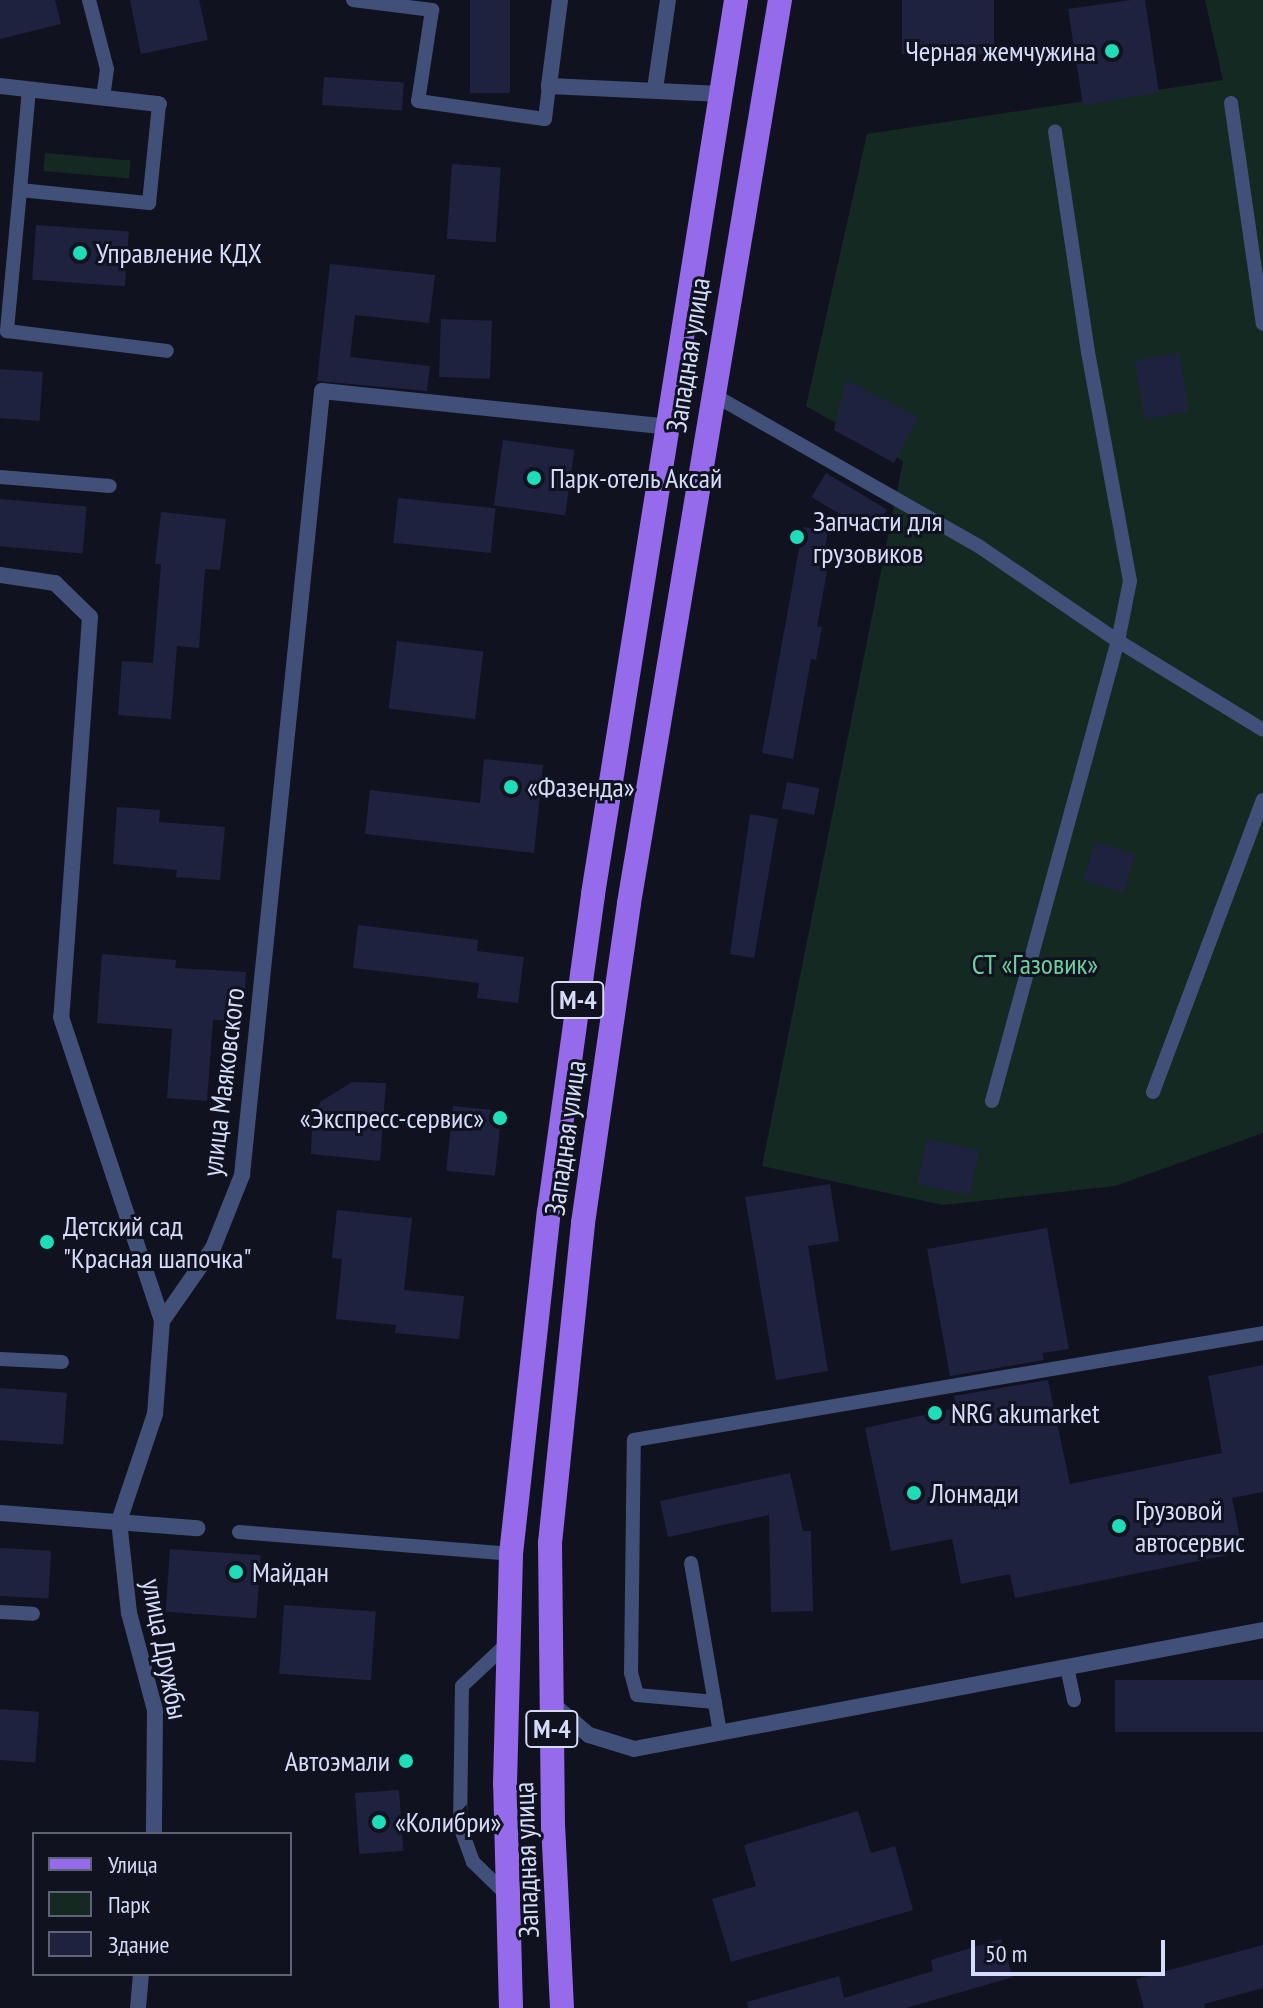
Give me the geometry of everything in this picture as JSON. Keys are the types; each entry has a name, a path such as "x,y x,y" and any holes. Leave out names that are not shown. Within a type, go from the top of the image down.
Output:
{"main road":[{"name":"Западная улица","path":"511,2008 505,1784 511,1554 549,1212 593,894 736,0"},
{"name":"Западная улица","path":"562,2008 553,1827 550,1543 583,1223 629,903 780,0"}],"street":[{"path":"560,0 549,86 721,94"},
{"path":"655,89 668,0"},
{"path":"0,86 159,104"},
{"name":"улица Маяковского","path":"162,1321 213,1248 242,1175 322,391 668,427"},
{"path":"0,575 55,583 90,617 61,1017 162,1321"},
{"name":"улица Дружбы","path":"154,1832 155,1710 129,1613 119,1521 155,1414 162,1321"},
{"path":"0,1513 197,1528"},
{"path":"552,1704 589,1735 634,1749 1263,1630"},
{"path":"138,2008 141,1976"}],"lane":[{"path":"89,0 107,69 103,97"},
{"path":"353,0 432,10 418,101 545,119 549,86"},
{"path":"29,89 7,331 167,351"},
{"path":"1231,103 1263,324"},
{"path":"20,190 149,203 159,104"},
{"path":"992,1101 1118,641 1130,581 1088,352 1055,131"},
{"path":"712,394 980,547 1118,641 1263,730"},
{"path":"0,477 110,486"},
{"path":"1153,1092 1263,800"},
{"path":"715,1702 637,1695 631,1673 634,1440 1263,1333"},
{"path":"0,1359 62,1362"},
{"path":"239,1532 511,1554"},
{"path":"691,1563 720,1733"},
{"path":"0,1612 33,1614"},
{"path":"508,1643 462,1686 460,1827 473,1862 508,1896"},
{"path":"1067,1667 1074,1700"}],"green space":[{"name":"СТ «Газовик»","path":"1205,0 1263,0 1263,1133 1115,1186 943,1205 762,1166 903,461 806,406 867,134 1223,80"},
{"path":"45,153 131,160 129,178 43,171"}],"building":[{"path":"0,0 55,0 61,24 0,39"},
{"path":"130,0 199,0 208,40 141,54"},
{"path":"470,0 510,0 510,93 470,93"},
{"path":"902,0 994,0 994,54 902,54"},
{"path":"1145,0 1159,93 1083,105 1068,9"},
{"path":"324,77 404,83 402,111 322,105"},
{"path":"452,164 501,167 496,242 447,239"},
{"path":"36,225 129,231 125,286 32,280"},
{"path":"330,264 435,275 429,323 355,315 350,357 430,366 427,391 317,381"},
{"path":"441,319 492,321 490,379 439,377"},
{"path":"1179,353 1189,411 1145,419 1135,361"},
{"path":"0,369 43,372 39,421 0,418"},
{"path":"846,380 918,417 894,463 834,430"},
{"name":"Парк-отель Аксай","path":"503,440 574,450 565,515 494,505"},
{"path":"826,473 887,510 872,534 812,497"},
{"path":"398,498 495,508 491,553 393,543"},
{"path":"0,499 87,507 83,553 0,546"},
{"path":"161,512 226,519 220,570 205,569 199,648 177,646 171,719 118,715 122,661 153,663 161,564 155,564"},
{"path":"803,527 828,531 822,565 828,566 817,626 822,627 816,660 811,659 793,759 762,753"},
{"path":"397,641 483,652 475,719 389,708"},
{"path":"484,759 543,765 534,853 365,834 370,790 480,803"},
{"path":"787,782 819,788 814,815 782,809"},
{"path":"117,807 160,810 159,822 225,827 220,880 176,877 177,870 113,864"},
{"path":"750,814 778,819 754,958 730,954"},
{"path":"1095,842 1135,854 1123,893 1083,880"},
{"path":"358,925 478,940 477,951 524,957 518,1003 477,998 479,983 353,968"},
{"path":"102,954 176,960 175,968 246,972 243,1021 213,1020 207,1101 167,1098 172,1029 97,1023"},
{"path":"352,1082 386,1083 380,1161 311,1154 312,1127 320,1102"},
{"path":"453,1106 502,1111 495,1176 446,1171"},
{"path":"927,1139 979,1150 969,1195 917,1184"},
{"path":"830,1184 839,1241 808,1246 828,1371 776,1380 745,1197"},
{"path":"337,1210 412,1218 404,1290 464,1296 459,1339 395,1333 396,1325 336,1319 342,1259 332,1258"},
{"path":"1047,1228 1069,1349 1042,1353 1044,1360 950,1376 927,1249"},
{"path":"1263,1365 1263,1492 1232,1498 1243,1552 1015,1598 1010,1574 961,1584 952,1539 891,1551 865,1428 956,1408 954,1396 1048,1380 1070,1484 1222,1453 1208,1376"},
{"path":"0,1388 67,1393 63,1445 0,1440"},
{"path":"790,1473 803,1531 811,1531 813,1611 771,1612 769,1515 668,1537 660,1501"},
{"path":"0,1548 51,1551 48,1599 0,1596"},
{"path":"170,1549 261,1555 256,1618 166,1612"},
{"path":"284,1605 376,1611 371,1680 279,1674"},
{"path":"1115,1680 1263,1680 1263,1732 1115,1732"},
{"path":"0,1709 39,1712 35,1763 0,1760"},
{"name":"«Колибри»","path":"399,1790 403,1851 359,1854 355,1793"},
{"path":"858,1811 871,1853 895,1846 913,1910 731,1962 712,1899 756,1886 744,1845"},
{"path":"1001,1939 1013,1977 906,2008 748,2008 747,2002 839,1976 844,1998 933,1971 931,1960"},
{"path":"1263,1945 1263,1988 1204,2004 1205,2008 1144,2008 1136,1979"}],"place":[{"name":"Черная жемчужина","path":"1112,51"},
{"name":"Управление КДХ","path":"80,253"},
{"name":"Парк-отель Аксай","path":"534,478"},
{"name":"Запчасти для грузовиков","path":"797,537"},
{"name":"«Фазенда»","path":"511,787"},
{"name":"«Экспресс-сервис»","path":"500,1118"},
{"name":"Детский сад \"Красная шапочка\"","path":"47,1242"},
{"name":"NRG akumarket","path":"935,1413"},
{"name":"Лонмади","path":"914,1493"},
{"name":"Грузовой автосервис","path":"1119,1526"},
{"name":"Майдан","path":"236,1572"},
{"name":"Автоэмали","path":"406,1761"},
{"name":"«Колибри»","path":"379,1822"}]}
